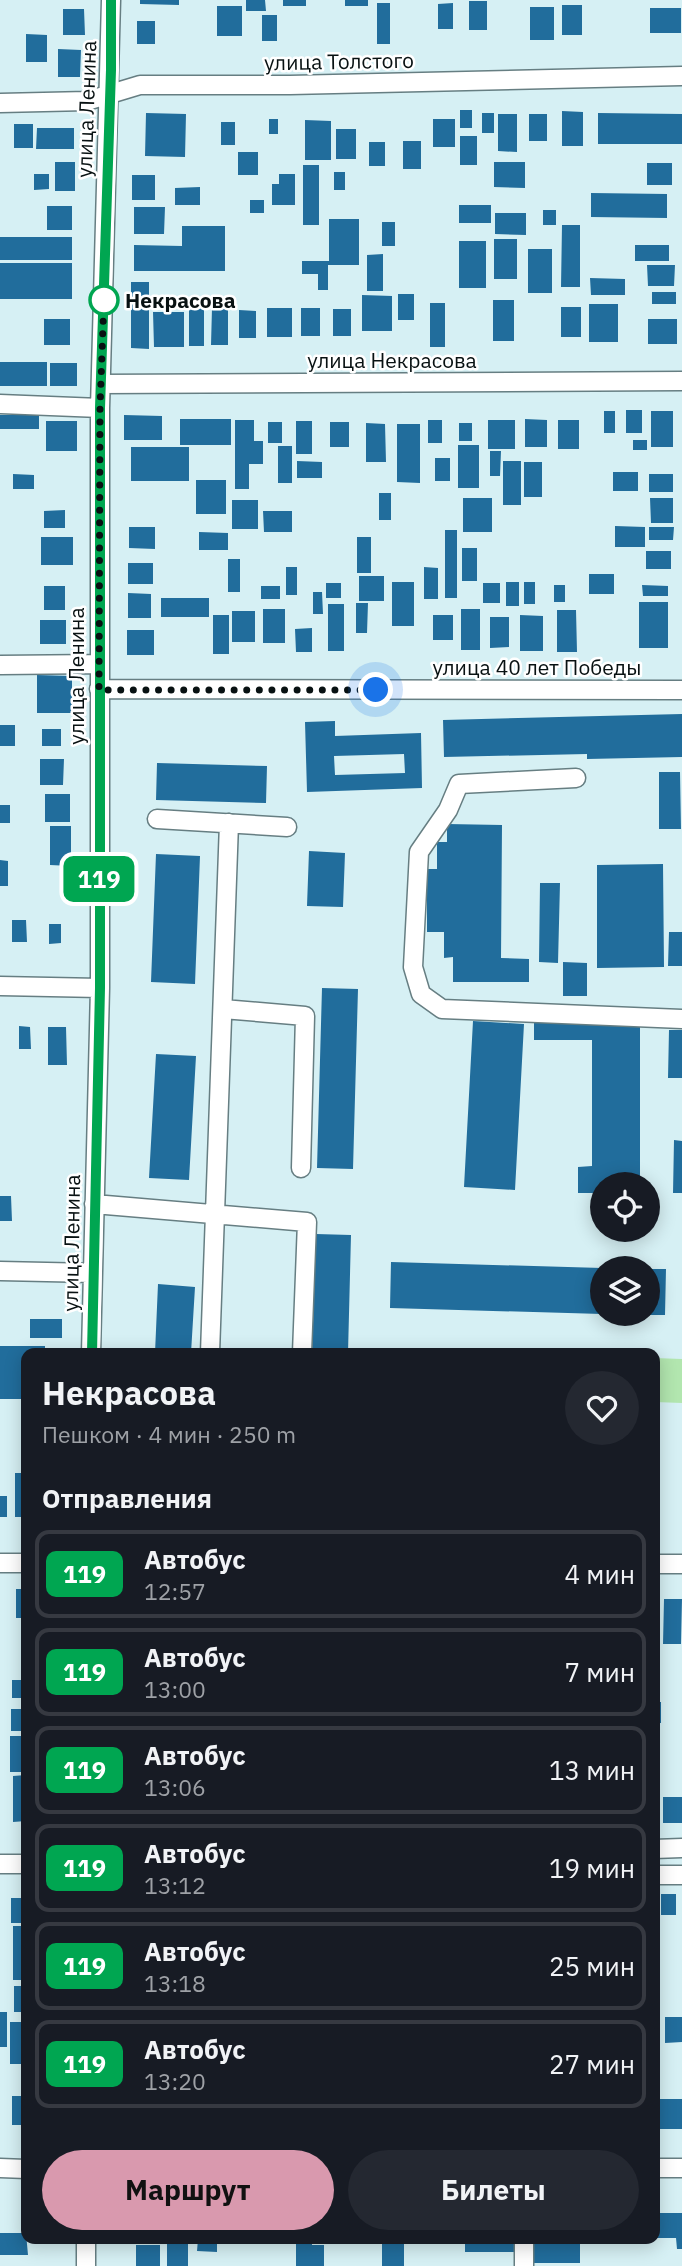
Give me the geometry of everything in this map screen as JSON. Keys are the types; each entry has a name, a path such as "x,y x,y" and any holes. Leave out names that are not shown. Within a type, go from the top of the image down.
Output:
{"street":[{"name":"улица Ленина","path":"92,1348 100,988 100,408 111,0"},
{"name":"улица Толстого","path":"0,103 87,101 140,85 290,85 682,76"},
{"name":"улица Некрасова","path":"101,384 682,382"},
{"path":"0,404 100,408"},
{"path":"0,665 99,664"},
{"name":"улица 40 лет Победы","path":"99,690 682,690"},
{"path":"576,778 459,784 448,810 419,852 413,967 421,993 442,1009 682,1019"},
{"path":"157,819 287,827"},
{"path":"210,1348 229,823"},
{"path":"0,986 100,988"},
{"path":"223,1009 305,1016 301,1168"},
{"path":"94,1204 307,1222 302,1348"},
{"path":"0,1271 93,1273"},
{"path":"0,1563 21,1563"},
{"path":"660,1564 682,1564"},
{"path":"660,1849 682,1848"},
{"path":"0,1864 21,1864"},
{"path":"660,1875 682,1875"},
{"path":"0,2168 21,2169"},
{"path":"660,2168 682,2168"},
{"path":"86,2244 86,2266"},
{"path":"524,2244 524,2266"}],"green space":[{"path":"660,1358 682,1359 682,1403 660,1402"}],"building":[{"path":"140,0 179,0 179,5 140,4"},
{"path":"246,0 265,0 266,11 246,11"},
{"path":"283,0 306,0 306,6 283,6"},
{"path":"345,0 368,0 368,6 345,6"},
{"path":"469,1 487,1 487,30 469,30"},
{"path":"377,3 390,3 390,44 377,44"},
{"path":"453,3 453,29 438,29 438,4"},
{"path":"562,5 582,5 582,35 562,35"},
{"path":"217,6 242,6 242,36 217,36"},
{"path":"530,7 554,7 554,40 530,40"},
{"path":"650,8 681,8 681,33 650,33"},
{"path":"63,9 84,9 85,35 63,35"},
{"path":"262,15 277,15 277,41 262,41"},
{"path":"137,21 155,21 155,44 137,44"},
{"path":"26,34 47,35 47,62 26,62"},
{"path":"58,49 81,50 80,77 58,77"},
{"path":"460,110 472,110 472,128 460,128"},
{"path":"562,111 583,112 583,146 562,146"},
{"path":"146,113 186,114 185,157 145,156"},
{"path":"482,113 494,113 494,133 482,133"},
{"path":"598,113 682,114 682,144 598,144"},
{"path":"498,114 517,114 517,152 498,151"},
{"path":"529,114 547,114 547,141 529,141"},
{"path":"269,119 278,119 278,134 269,134"},
{"path":"433,119 455,119 455,147 433,147"},
{"path":"305,120 331,121 331,160 305,160"},
{"path":"221,122 235,122 235,145 221,145"},
{"path":"14,124 33,124 33,148 14,148"},
{"path":"37,128 74,128 74,149 36,149"},
{"path":"336,129 356,129 356,159 336,159"},
{"path":"460,136 477,136 477,165 460,165"},
{"path":"403,141 421,141 421,169 403,169"},
{"path":"369,142 385,142 385,166 369,166"},
{"path":"238,152 258,152 258,175 238,175"},
{"path":"55,162 75,162 75,191 55,191"},
{"path":"494,162 525,162 525,188 494,187"},
{"path":"647,163 672,163 672,185 647,185"},
{"path":"303,165 319,165 319,225 303,225"},
{"path":"334,172 345,172 345,190 334,190"},
{"path":"34,174 49,174 49,189 34,190"},
{"path":"279,174 295,174 295,205 272,205 272,184 279,184"},
{"path":"132,175 155,175 155,200 132,200"},
{"path":"200,187 200,205 175,205 175,188"},
{"path":"591,193 667,194 667,218 591,217"},
{"path":"250,200 264,200 264,213 250,213"},
{"path":"459,205 491,205 491,223 459,223"},
{"path":"47,206 72,206 72,230 47,230"},
{"path":"134,207 165,207 164,234 134,234"},
{"path":"543,210 556,210 556,225 543,225"},
{"path":"495,213 526,213 526,235 495,234"},
{"path":"329,219 359,219 359,265 328,265 328,290 318,290 318,274 302,274 302,261 329,261"},
{"path":"382,222 395,222 395,246 382,246"},
{"path":"562,225 580,225 580,287 561,287"},
{"path":"182,226 225,226 225,271 134,271 134,245 182,246"},
{"path":"0,237 72,237 72,260 0,260"},
{"path":"494,239 517,239 517,279 494,279"},
{"path":"459,241 486,241 486,288 459,288"},
{"path":"635,245 669,245 669,261 635,261"},
{"path":"528,249 552,249 552,293 528,293"},
{"path":"383,254 383,291 367,291 367,255"},
{"path":"0,263 72,263 72,299 0,299"},
{"path":"647,265 675,265 674,286 648,286"},
{"path":"590,278 625,279 625,295 591,295"},
{"path":"131,282 149,282 149,349 131,348"},
{"path":"652,292 676,292 676,304 652,304"},
{"path":"398,294 414,294 414,320 398,320"},
{"path":"362,295 392,296 392,331 362,331"},
{"path":"493,300 514,300 514,341 493,341"},
{"path":"430,303 445,303 445,347 430,347"},
{"path":"589,304 618,304 618,342 589,342"},
{"path":"561,307 581,307 581,337 561,337"},
{"path":"189,308 204,308 204,346 189,346"},
{"path":"212,308 228,309 228,345 211,345"},
{"path":"267,308 292,308 292,337 267,337"},
{"path":"301,308 320,308 320,336 301,336"},
{"path":"333,309 351,309 351,336 333,336"},
{"path":"239,310 256,311 256,338 239,338"},
{"path":"153,312 184,312 184,347 154,347"},
{"path":"44,319 70,319 70,345 44,345"},
{"path":"648,319 677,319 677,344 648,344"},
{"path":"0,362 47,362 47,386 0,386"},
{"path":"50,363 77,363 77,386 50,386"},
{"path":"626,410 642,410 642,433 626,433"},
{"path":"604,411 615,411 615,433 604,433"},
{"path":"651,411 673,411 673,447 651,447"},
{"path":"0,415 39,415 39,429 0,429"},
{"path":"124,415 162,416 162,440 124,440"},
{"path":"180,419 231,419 231,445 180,445"},
{"path":"525,419 547,420 547,447 525,447"},
{"path":"235,420 254,420 254,441 263,441 263,464 249,464 249,489 235,489"},
{"path":"428,420 442,420 442,443 428,443"},
{"path":"488,420 515,420 515,449 488,449"},
{"path":"558,420 579,420 579,449 558,449"},
{"path":"46,421 77,421 77,451 46,451"},
{"path":"296,421 312,421 312,454 296,454"},
{"path":"268,422 282,422 282,443 268,443"},
{"path":"330,422 349,422 349,447 330,447"},
{"path":"366,423 385,424 386,462 366,462"},
{"path":"459,423 472,423 472,441 459,441"},
{"path":"397,424 420,424 420,483 397,482"},
{"path":"633,440 647,440 647,450 633,450"},
{"path":"458,445 479,445 479,488 458,488"},
{"path":"278,446 292,446 292,483 278,483"},
{"path":"131,447 189,447 189,481 131,481"},
{"path":"490,451 501,451 500,476 490,476"},
{"path":"435,458 450,458 450,481 435,481"},
{"path":"297,461 322,462 322,478 297,478"},
{"path":"503,461 521,461 521,505 503,505"},
{"path":"524,462 542,462 542,497 524,497"},
{"path":"613,472 638,472 638,491 613,491"},
{"path":"13,474 34,475 34,489 13,489"},
{"path":"649,474 673,474 673,492 649,492"},
{"path":"196,480 226,480 226,514 196,514"},
{"path":"379,493 391,493 391,520 379,520"},
{"path":"463,498 492,498 492,532 463,532"},
{"path":"650,498 673,498 673,523 651,523"},
{"path":"232,500 258,500 258,529 232,529"},
{"path":"65,510 65,528 44,528 44,511"},
{"path":"263,511 292,511 292,532 264,532"},
{"path":"615,526 645,527 645,547 615,547"},
{"path":"129,527 155,527 155,549 129,548"},
{"path":"649,527 674,527 673,540 649,540"},
{"path":"445,530 457,530 457,598 445,598"},
{"path":"199,532 228,533 228,550 199,550"},
{"path":"41,537 73,537 73,565 41,565"},
{"path":"357,537 371,537 371,573 357,573"},
{"path":"462,548 477,548 477,581 462,581"},
{"path":"646,551 671,551 671,569 646,569"},
{"path":"228,559 240,559 240,592 228,592"},
{"path":"128,563 153,563 153,584 128,584"},
{"path":"286,567 297,567 297,595 286,595"},
{"path":"424,567 438,568 438,599 424,599"},
{"path":"589,574 614,574 614,594 589,594"},
{"path":"359,576 384,576 384,601 359,601"},
{"path":"392,582 414,582 414,626 392,626"},
{"path":"506,582 519,582 519,606 506,606"},
{"path":"524,582 535,582 535,604 524,604"},
{"path":"326,583 341,583 341,598 326,598"},
{"path":"483,583 500,583 500,603 483,603"},
{"path":"554,585 565,585 565,602 554,602"},
{"path":"642,585 668,586 668,596 643,596"},
{"path":"44,586 65,586 65,610 44,610"},
{"path":"261,586 280,586 280,599 261,599"},
{"path":"313,592 322,592 323,614 313,614"},
{"path":"128,593 151,594 151,618 128,618"},
{"path":"161,598 209,598 209,617 161,617"},
{"path":"639,602 668,602 668,648 639,648"},
{"path":"356,603 368,603 367,633 356,633"},
{"path":"328,604 344,604 344,651 328,651"},
{"path":"263,609 285,609 285,643 263,643"},
{"path":"461,609 480,609 480,650 461,650"},
{"path":"557,610 576,610 577,652 557,652"},
{"path":"232,611 255,611 255,642 232,642"},
{"path":"213,615 229,615 229,654 213,654"},
{"path":"433,615 453,615 453,640 433,640"},
{"path":"520,615 543,616 543,651 520,651"},
{"path":"490,617 509,617 509,647 490,648"},
{"path":"40,620 66,620 66,644 40,644"},
{"path":"312,628 312,652 296,652 295,629"},
{"path":"127,630 154,630 154,655 127,655"},
{"path":"37,675 72,676 72,713 37,713"},
{"path":"682,714 682,757 587,759 587,754 444,757 443,720"},
{"path":"335,721 335,736 421,733 422,788 307,792 305,722","holes":["404,754 405,773 335,775 334,756"]},
{"path":"0,725 15,725 15,746 0,746"},
{"path":"42,729 61,729 61,746 42,746"},
{"path":"40,759 64,759 63,785 40,785"},
{"path":"157,763 267,766 266,803 156,800"},
{"path":"659,772 680,772 681,829 659,829"},
{"path":"45,794 70,794 70,822 45,822"},
{"path":"0,805 10,805 10,823 0,823"},
{"path":"447,824 502,825 501,958 529,959 529,982 453,982 453,957 444,958 444,932 427,932 427,869 437,869 437,842 447,842"},
{"path":"50,826 71,826 71,866 50,865"},
{"path":"309,851 345,853 343,907 307,906"},
{"path":"156,854 200,856 195,984 151,982"},
{"path":"0,860 8,861 8,886 0,886"},
{"path":"663,864 664,967 597,968 597,865"},
{"path":"540,883 560,883 558,963 539,962"},
{"path":"12,920 26,920 27,942 12,942"},
{"path":"49,924 61,924 61,943 49,944"},
{"path":"669,932 682,932 682,966 668,966"},
{"path":"563,962 587,963 587,996 563,996"},
{"path":"322,988 358,989 353,1169 317,1168"},
{"path":"534,1020 640,1020 640,1172 590,1172 590,1193 578,1193 578,1167 592,1166 592,1040 534,1040"},
{"path":"473,1021 524,1024 515,1190 464,1187"},
{"path":"19,1026 30,1027 31,1049 19,1049"},
{"path":"48,1027 66,1027 67,1065 48,1065"},
{"path":"669,1030 682,1030 682,1078 668,1078"},
{"path":"156,1054 196,1056 189,1180 149,1178"},
{"path":"674,1140 682,1141 682,1193 673,1193"},
{"path":"0,1196 11,1196 12,1221 0,1221"},
{"path":"316,1234 351,1235 348,1348 312,1348"},
{"path":"391,1262 590,1268 590,1314 390,1308"},
{"path":"660,1269 666,1269 665,1315 660,1315"},
{"path":"158,1284 195,1287 191,1348 155,1348"},
{"path":"30,1319 62,1319 62,1338 30,1338"},
{"path":"0,1346 45,1346 21,1348 21,1399 0,1399"},
{"path":"15,1473 21,1473 21,1517 15,1517"},
{"path":"0,1496 7,1496 7,1517 0,1517"},
{"path":"16,1589 21,1589 21,1618 16,1618"},
{"path":"664,1599 682,1599 681,1644 663,1644"},
{"path":"12,1680 21,1680 21,1698 12,1698"},
{"path":"11,1709 21,1709 21,1731 11,1731"},
{"path":"10,1736 21,1736 21,1772 10,1772"},
{"path":"21,1775 21,1821 13,1822 13,1776"},
{"path":"663,1797 682,1797 682,1823 663,1823"},
{"path":"661,1894 676,1894 676,1915 661,1915"},
{"path":"11,1898 21,1898 21,1923 11,1923"},
{"path":"13,1926 21,1926 21,1980 13,1980"},
{"path":"14,1986 21,1986 21,2012 14,2012"},
{"path":"0,2012 7,2012 7,2047 0,2047"},
{"path":"665,2017 682,2017 682,2042 665,2043"},
{"path":"10,2022 21,2022 21,2064 10,2064"},
{"path":"12,2096 21,2096 21,2125 12,2125"},
{"path":"660,2099 682,2099 682,2129 660,2129"},
{"path":"660,2213 682,2213 682,2249 677,2249 676,2238 660,2238"},
{"path":"0,2233 21,2233 21,2244 27,2244 28,2255 0,2255"},
{"path":"167,2244 188,2244 188,2266 167,2266"},
{"path":"198,2244 217,2244 217,2252 197,2251"},
{"path":"296,2244 324,2245 324,2266 296,2266"},
{"path":"382,2244 404,2244 404,2266 382,2266"},
{"path":"465,2244 514,2244 514,2252 465,2252"},
{"path":"532,2244 580,2244 580,2263 531,2263"},
{"path":"136,2245 160,2245 160,2266 136,2266"}],"bus line":[{"name":"119","path":"92,1348 100,988 100,408 111,0"}],"place":[{"name":"Некрасова","path":"104,300"}],"route":[{"path":"104,300 100,408 99,690 376,690"}]}
